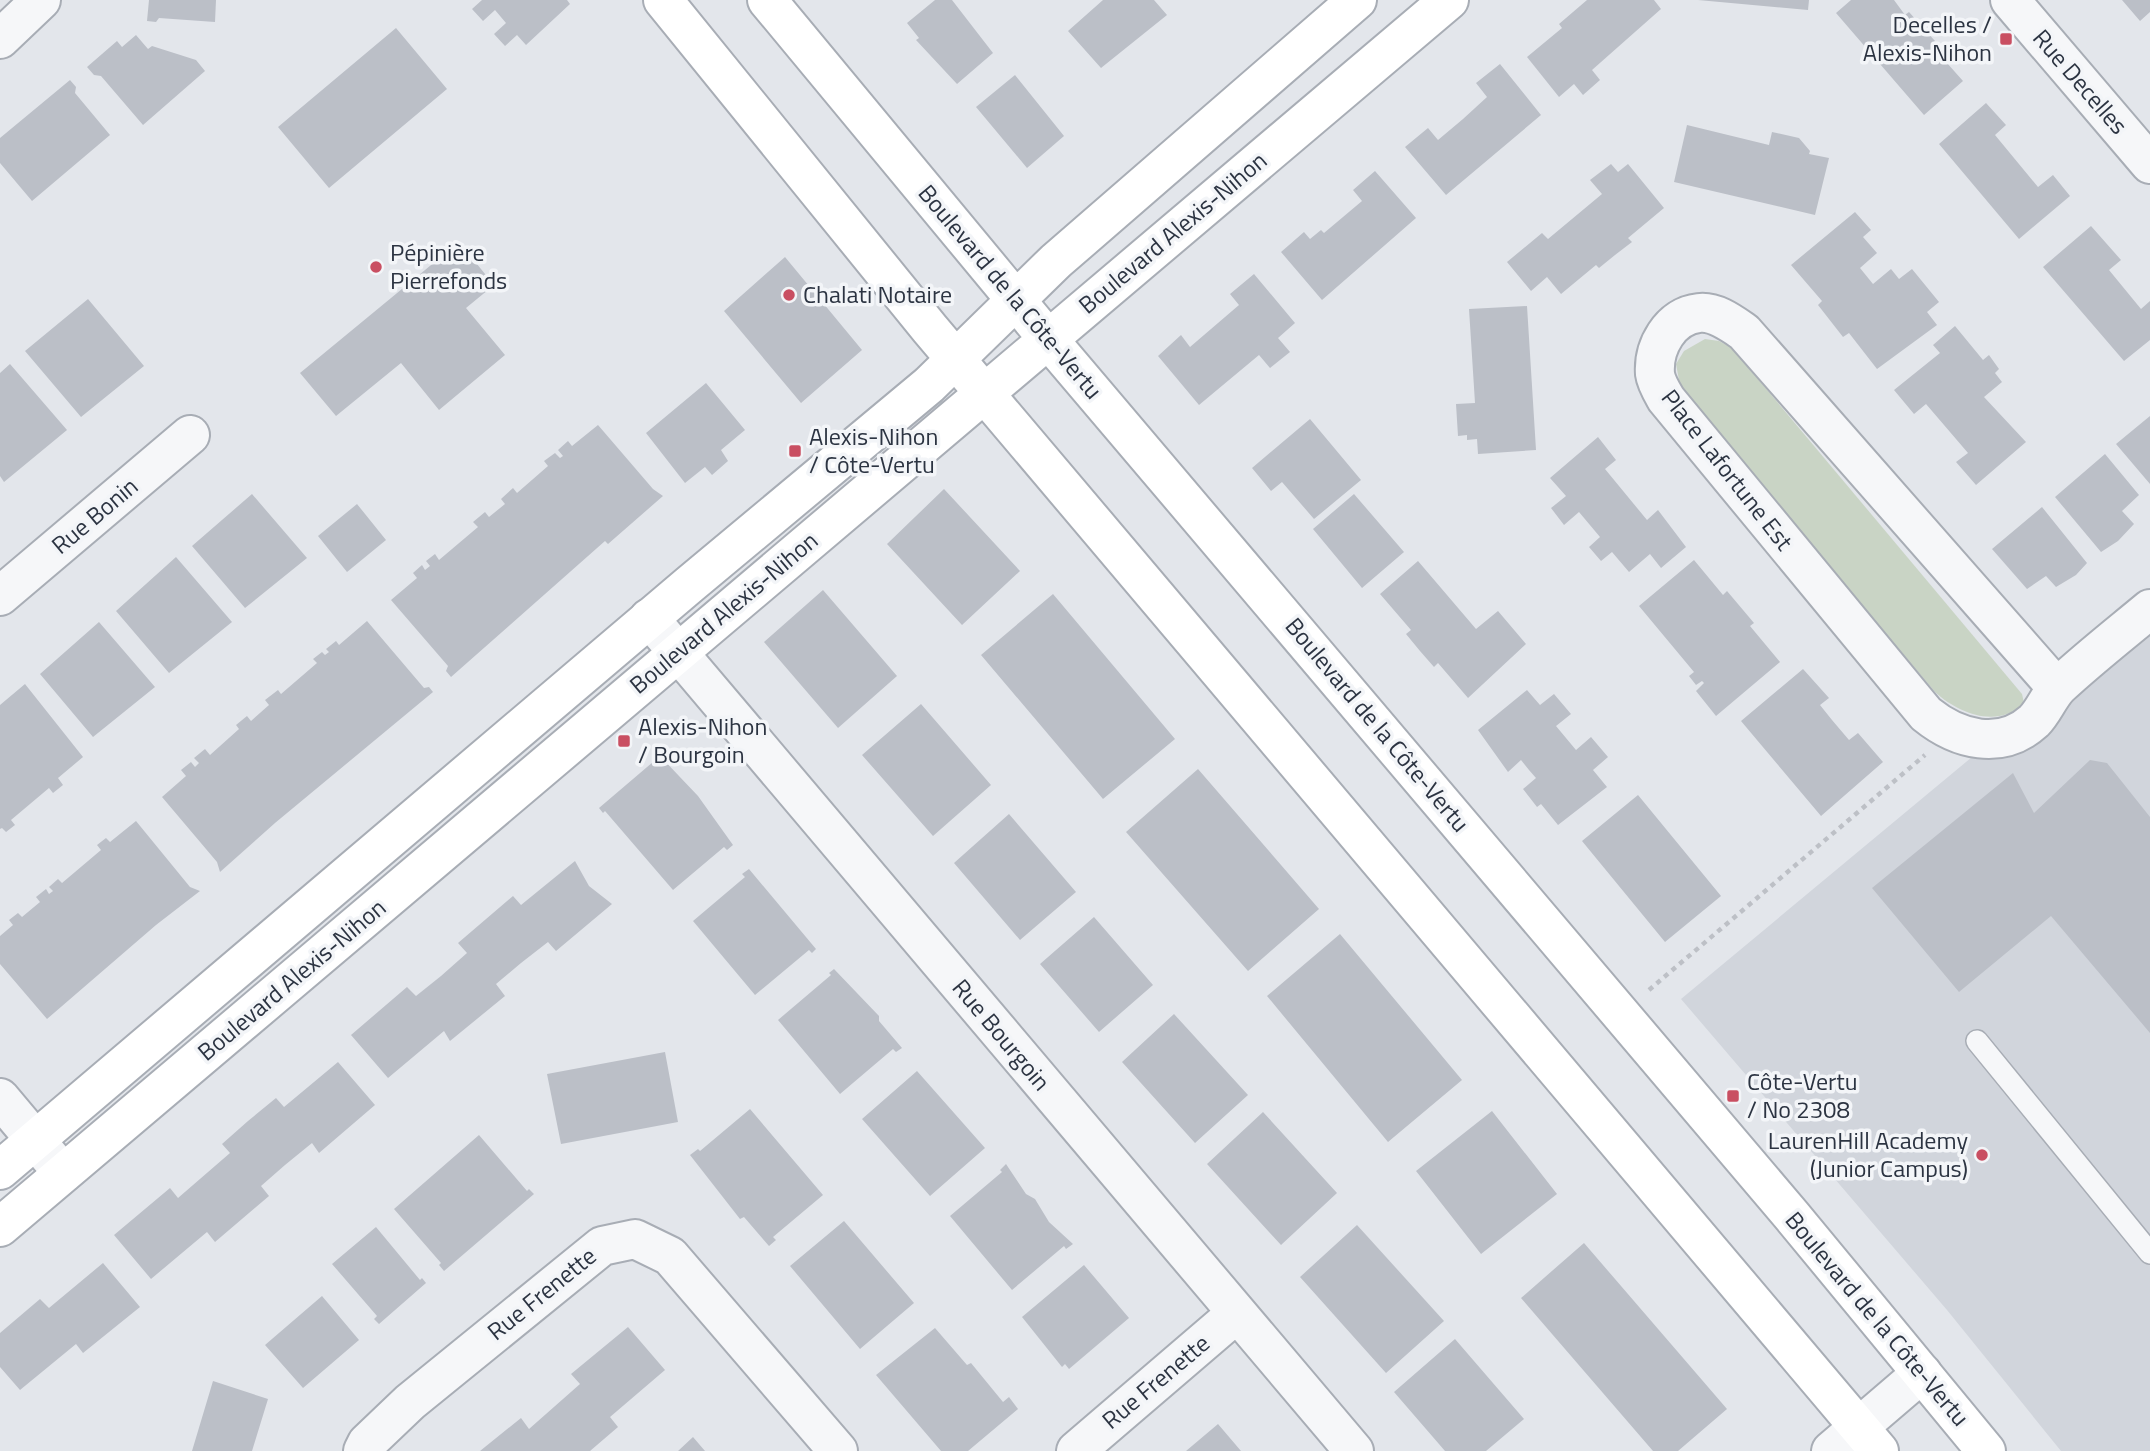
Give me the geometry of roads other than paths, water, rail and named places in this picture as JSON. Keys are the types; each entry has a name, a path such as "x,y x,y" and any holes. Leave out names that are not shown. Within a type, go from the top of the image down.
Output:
{"main road":[{"name":"Boulevard de la Côte-Vertu","path":"767,0 1048,339 1308,643 1986,1451"},
{"name":"Boulevard Alexis-Nihon","path":"0,1170 649,618 929,385 1016,299 1235,104 1357,0"},
{"name":"Boulevard Alexis-Nihon","path":"0,1227 1450,0"},
{"path":"668,2 984,393 1857,1443"}],"street":[{"path":"0,39 41,0"},
{"name":"Rue Decelles","path":"2010,0 2150,164"},
{"name":"Place Lafortune Est","path":"1701,312 1723,318 1744,332 2057,688 2036,720 2016,734 1995,740 1952,731 1926,714 1666,399 1656,376 1656,351 1667,331 1684,318 1701,312"},
{"name":"Rue Bonin","path":"0,596 190,435"},
{"path":"2057,688 2150,609"},
{"name":"Rue Bourgoin","path":"649,618 1354,1451"},
{"path":"0,1098 63,1172"},
{"name":"Rue Frenette","path":"363,1451 367,1443 410,1402 571,1269 602,1246 635,1239 670,1256 838,1451"},
{"name":"Rue Frenette","path":"1076,1451 1237,1313"},
{"path":"1857,1443 1922,1373"}],"lane":[{"path":"1977,1041 2150,1253"}],"place":[{"name":"Decelles / Alexis-Nihon","path":"2006,39"},
{"name":"Pépinière Pierrefonds","path":"376,267"},
{"name":"Chalati Notaire","path":"789,295"},
{"name":"Alexis-Nihon / Côte-Vertu","path":"795,451"},
{"name":"Alexis-Nihon / Bourgoin","path":"624,741"},
{"name":"Côte-Vertu / No 2308","path":"1733,1096"},
{"name":"LaurenHill Academy (Junior Campus)","path":"1982,1155"}]}
